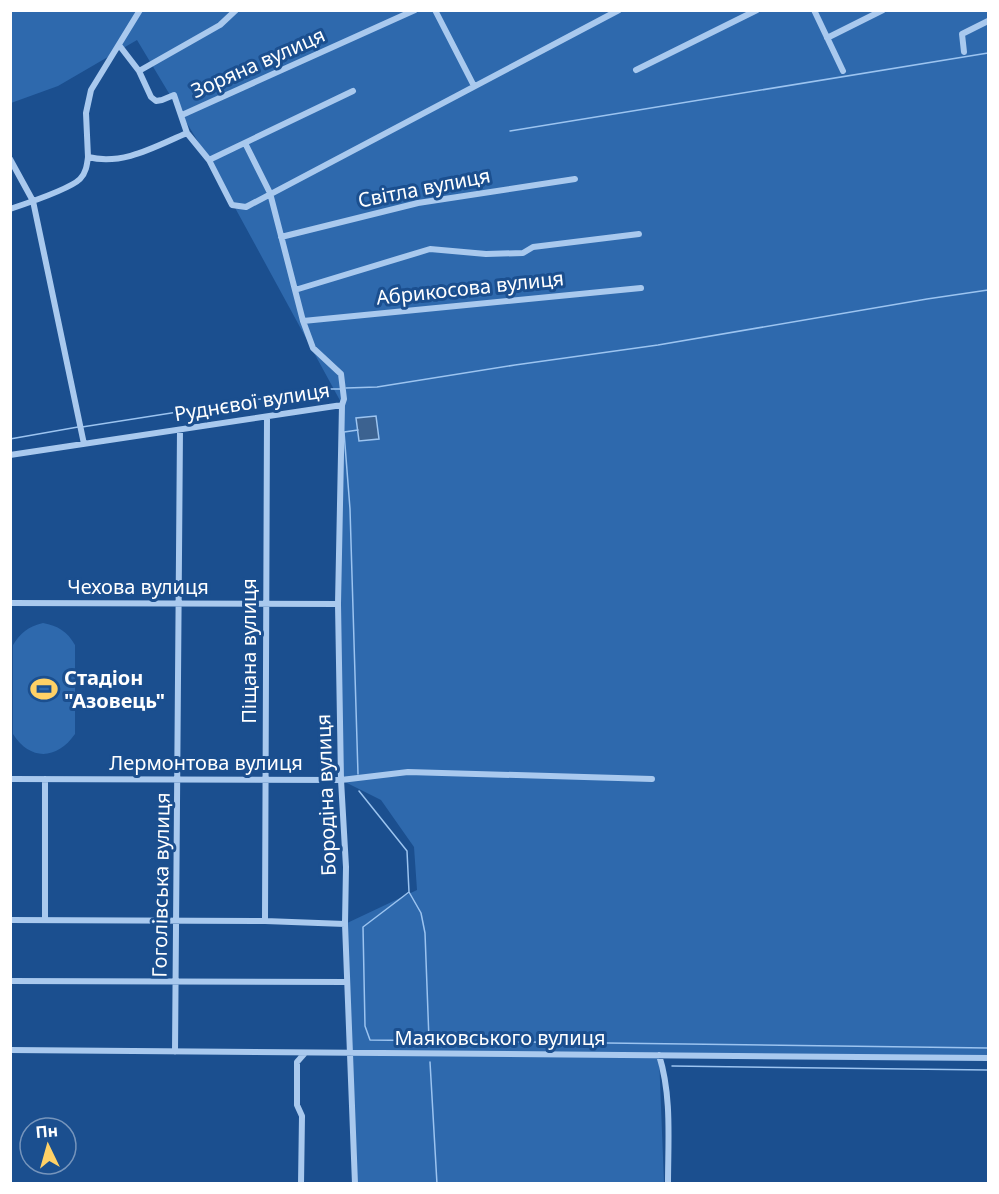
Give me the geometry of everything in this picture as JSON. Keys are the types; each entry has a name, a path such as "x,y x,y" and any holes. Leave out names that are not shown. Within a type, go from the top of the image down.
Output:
{"street":[{"path":"10,209 79,180 85,172 88,157 86,113 91,90 140,10"},
{"path":"139,71 220,26 236,10"},
{"name":"Зоряна вулиця","path":"182,115 415,10"},
{"path":"435,10 474,87"},
{"path":"119,45 139,71 151,98 156,101 174,95 187,133 209,160 232,205 246,207 619,10"},
{"path":"636,70 758,10"},
{"path":"814,10 843,71"},
{"path":"827,38 883,10"},
{"path":"964,52 962,34 988,21"},
{"path":"209,160 353,91"},
{"path":"88,157 104,161 125,158 187,133"},
{"name":"Руднєвої вулиця","path":"10,455 267,417 343,402 341,374 312,348 270,193 245,143"},
{"path":"10,159 33,201 84,444"},
{"name":"Світла вулиця","path":"281,237 418,202 575,179"},
{"path":"295,290 430,249 486,254 523,253 533,247 639,234"},
{"name":"Абрикосова вулиця","path":"303,321 641,288"},
{"name":"Бородіна вулиця","path":"343,402 338,604 341,780 346,867 345,924 355,1184"},
{"name":"Піщана вулиця","path":"265,921 267,417"},
{"name":"Гоголівська вулиця","path":"175,1052 180,430"},
{"name":"Чехова вулиця","path":"10,603 338,604"},
{"name":"Лермонтова вулиця","path":"10,779 341,780 408,772 652,779"},
{"path":"45,779 45,920"},
{"path":"10,920 265,921 345,924"},
{"path":"10,981 347,982"},
{"name":"Маяковського вулиця","path":"10,1050 988,1058"},
{"path":"300,1184 303,1116 297,1105 297,1062 305,1053"},
{"path":"659,1055 668,1102 668,1184"}],"shaded area":[{"path":"11,11 988,11 988,1056 351,1053 345,924 417,890 414,847 381,800 341,780 338,604 343,406 209,160 137,40 58,86 11,103"},
{"path":"376,416 379,439 359,441 356,418"},
{"name":"Стадіон \"Азовець\"","path":"43,623 62,630 75,645 75,734 60,749 44,754 27,749 13,734 13,645 25,631"},
{"path":"351,1055 659,1056 664,1183 355,1183"}],"waterway":[{"path":"510,131 988,53"},
{"path":"346,388 377,387 658,345 988,290"},
{"path":"82,427 324,389 342,389"},
{"path":"10,439 78,427"},
{"path":"358,430 344,432 350,509 358,774"},
{"path":"359,791 407,851 409,892 363,927 365,1026 370,1040 988,1048"},
{"path":"409,892 421,913 425,933 429,1040"},
{"path":"430,1062 437,1184"},
{"path":"672,1066 988,1070"}],"place":[{"name":"Стадіон \"Азовець\"","path":"44,689"}]}
